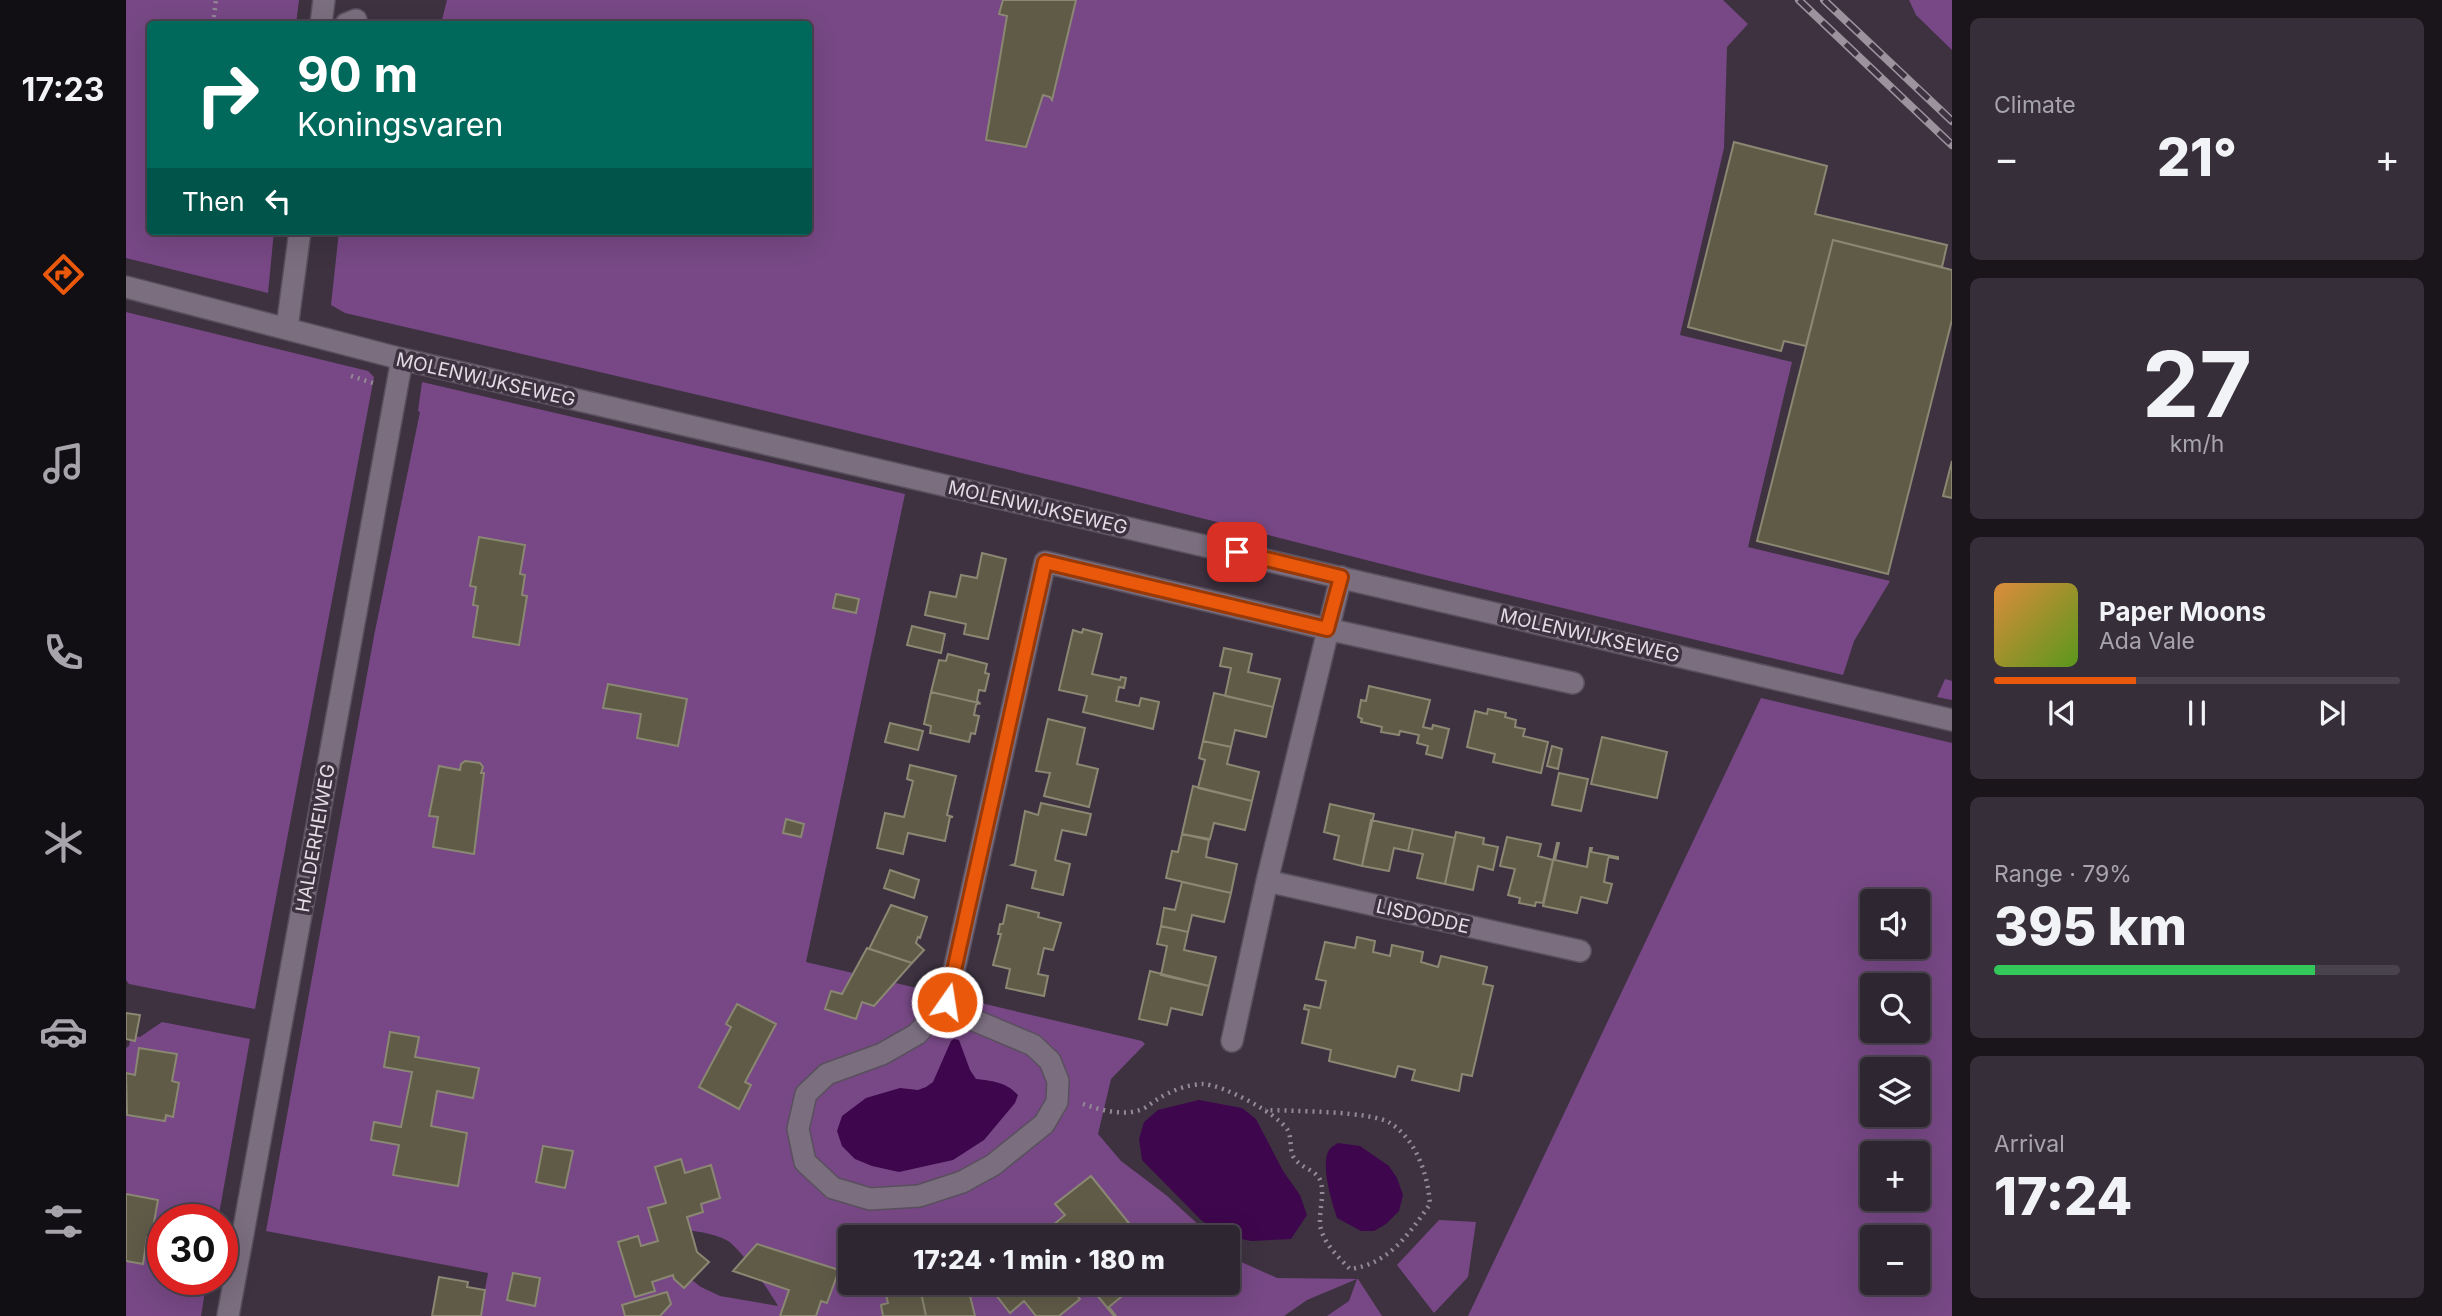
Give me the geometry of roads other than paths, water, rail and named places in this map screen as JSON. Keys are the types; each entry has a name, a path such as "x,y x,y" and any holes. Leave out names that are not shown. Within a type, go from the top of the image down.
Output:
{"street":[{"path":"321,21 324,0"},
{"path":"286,328 299,235"},
{"name":"MOLENWIJKSEWEG","path":"126,287 402,359 1952,720"},
{"name":"HALDERHEIWEG","path":"228,1316 402,359"},
{"path":"947,1002 969,1018 1033,1045 1050,1061 1058,1081 1057,1102 1044,1124 993,1165 962,1182 919,1196 870,1199 833,1188 805,1163 798,1129 806,1094 827,1074 882,1054 917,1034 947,1002 1045,562 1327,629 1573,683"},
{"path":"1232,1041 1267,881 1341,577"},
{"name":"LISDODDE","path":"1267,881 1580,951"}],"railway":[{"path":"1799,0 1952,145"},
{"path":"1824,0 1952,121"}]}
